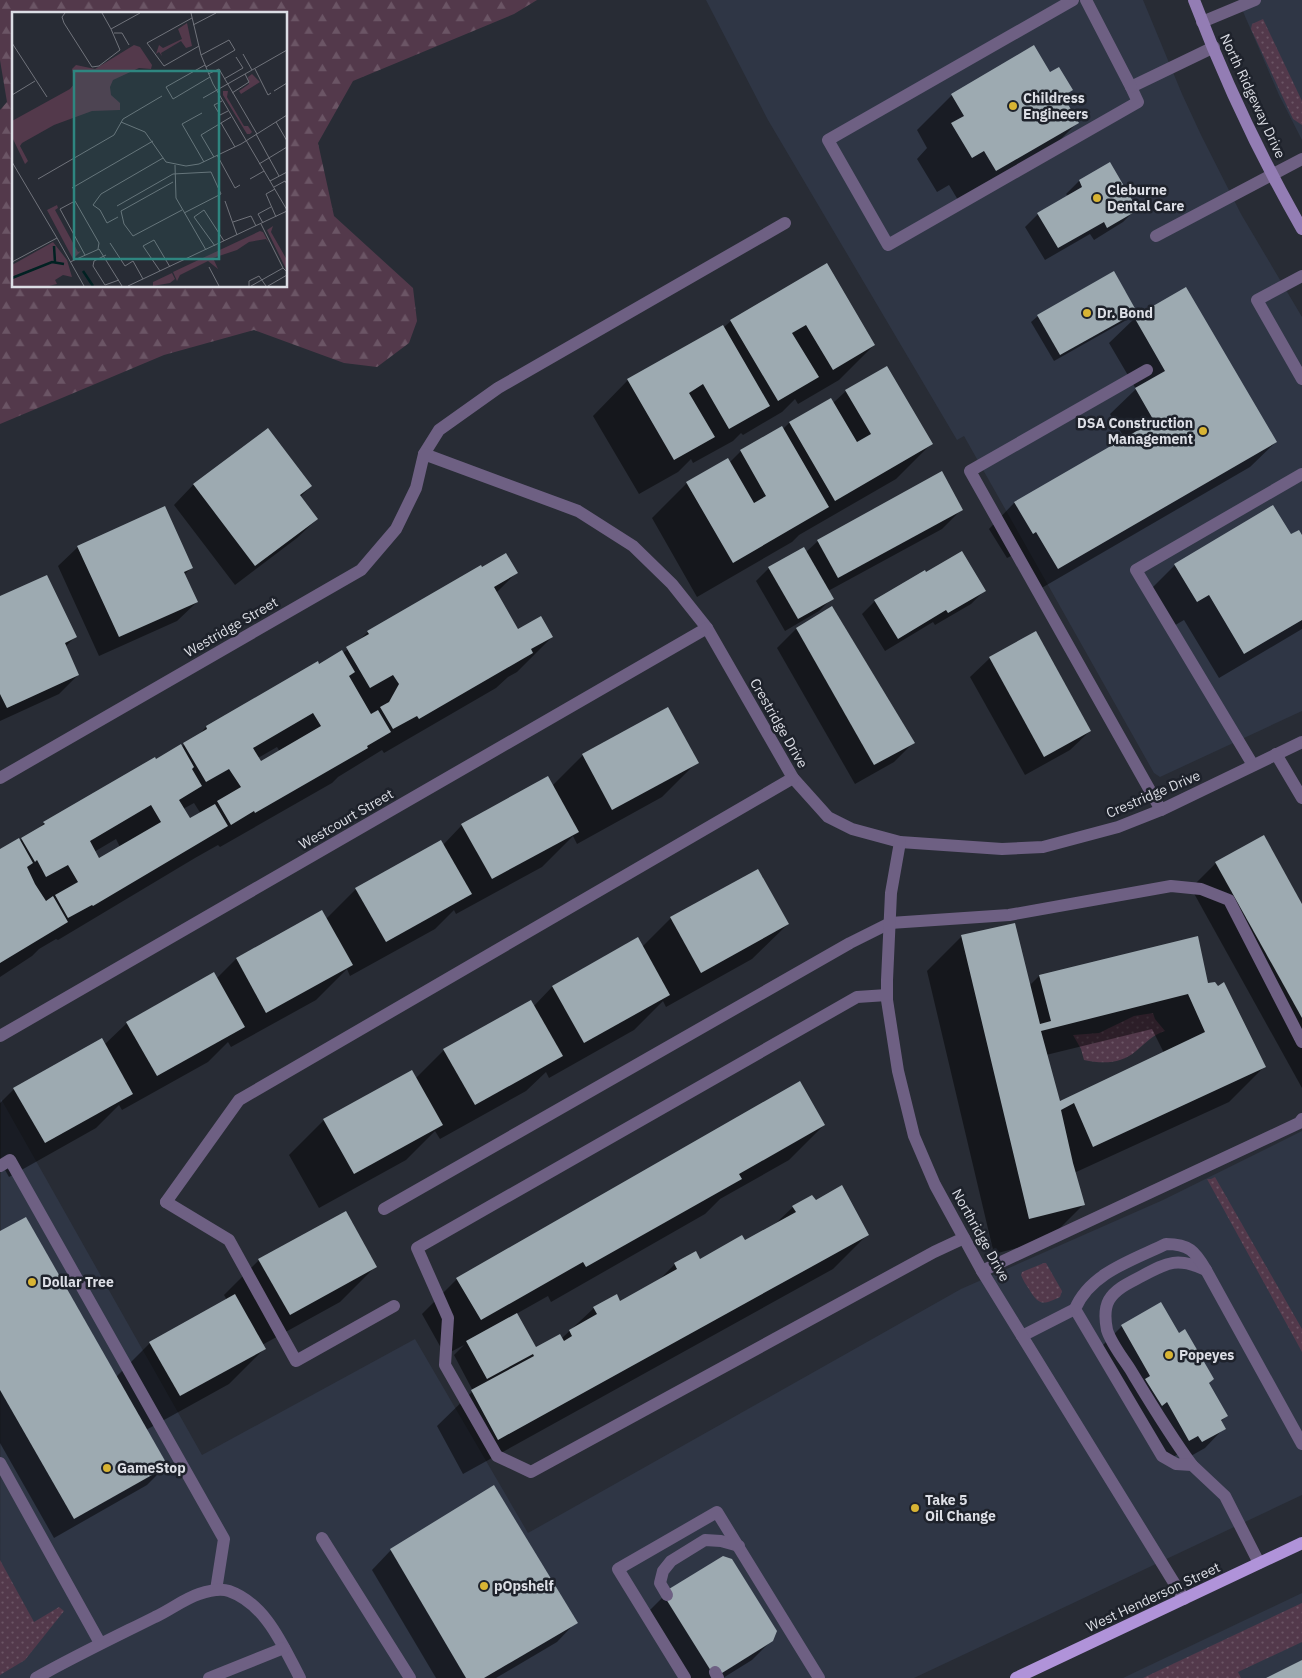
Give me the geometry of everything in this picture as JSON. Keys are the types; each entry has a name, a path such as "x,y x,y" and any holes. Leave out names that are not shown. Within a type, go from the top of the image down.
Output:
{"main road":[{"name":"West Henderson Street","path":"1016,1678 1302,1543"}],"street":[{"path":"1073,0 828,140 888,245 1138,102 1086,0"},
{"name":"North Ridgeway Drive","path":"1194,0 1241,111 1302,229"},
{"path":"1202,22 1255,0"},
{"path":"1130,87 1214,47"},
{"path":"1156,236 1302,159"},
{"name":"Westridge Street","path":"0,778 361,570 396,529 416,488 424,454 439,430 498,388 785,223"},
{"path":"1302,276 1257,300 1302,379"},
{"path":"1147,370 970,471 1161,810"},
{"name":"Crestridge Drive","path":"424,454 578,511 633,546 672,584 708,628 793,778 828,817 852,829 900,842 1002,849 1043,847 1118,827 1161,810 1302,742"},
{"path":"1252,765 1136,570 1302,474"},
{"name":"Westcourt Street","path":"0,1036 708,628"},
{"path":"1276,754 1302,798"},
{"path":"394,1306 296,1361 229,1240 166,1202 239,1100 793,778"},
{"name":"Northridge Drive","path":"900,842 891,893 887,995 898,1071 914,1136 935,1185 982,1271 1184,1599"},
{"path":"384,1210 842,948 890,923 1009,915 1171,886 1201,889 1229,900 1302,1042"},
{"path":"887,995 857,997 417,1248 448,1318 445,1365 497,1456 531,1472 934,1252 964,1238"},
{"path":"982,1271 1299,1123 1302,1119"},
{"path":"0,1166 10,1160 224,1539 216,1590"},
{"path":"1022,1336 1075,1310 1080,1299 1105,1273 1166,1244 1177,1244 1190,1248 1206,1270 1302,1444"},
{"path":"1206,1270 1192,1263 1178,1262 1162,1265 1115,1293 1109,1300 1104,1317 1108,1332 1120,1354 1174,1441 1192,1465 1225,1496 1260,1563"},
{"path":"1075,1310 1162,1456 1176,1464 1192,1465"},
{"path":"0,1463 100,1643"},
{"path":"685,1678 618,1569 717,1512 819,1678"},
{"path":"322,1538 410,1678"},
{"path":"667,1595 660,1583 663,1571 671,1561 705,1540 721,1541 739,1546"},
{"path":"36,1678 100,1643 197,1595 216,1590 228,1590 253,1606 268,1622 300,1678"},
{"path":"209,1678 284,1648"}],"shaded area":[{"path":"706,0 1143,0 1201,135 1241,214 1302,317 1302,711 1160,777 1154,773 964,436 957,440 768,120"},
{"path":"1238,0 1302,0 1302,140 1279,95"},
{"path":"1,1099 202,1455 415,1339 528,1533 961,1289 1163,1200 1302,1131 1302,1495 914,1678 0,1678"},
{"path":"1302,1593 1302,1678 1123,1678"}],"green space":[{"path":"0,0 537,0 514,14 353,81 318,143 334,216 413,288 417,321 409,343 377,367 344,363 254,330 164,355 0,424 0,110 7,102 0,60"},
{"path":"1263,19 1302,101 1302,125 1293,119 1251,29 1252,24"},
{"path":"1153,1013 1155,1019 1165,1031 1153,1037 1130,1055 1112,1062 1084,1060 1081,1049 1073,1035 1099,1033 1134,1016"},
{"path":"1215,1177 1302,1329 1302,1352 1207,1179"},
{"path":"1046,1263 1062,1291 1060,1297 1049,1302 1042,1302 1036,1299 1021,1275 1022,1272"},
{"path":"0,1560 34,1622 59,1607 64,1611 25,1660 0,1675"},
{"path":"1302,1603 1302,1642 1238,1672 1241,1678 1143,1678"}],"building":[{"name":"Childress Engineers","path":"1034,45 1050,72 1059,67 1073,90 1063,96 1079,123 996,171 984,151 972,158 951,123 964,116 951,94"},
{"name":"Cleburne Dental Care","path":"1110,162 1138,210 1107,228 1104,222 1058,248 1037,213 1082,187 1079,180"},
{"path":"827,263 875,345 833,370 806,325 792,333 819,377 778,401 730,320"},
{"name":"Dr. Bond","path":"1114,271 1137,312 1060,355 1037,315"},
{"name":"DSA Construction Management","path":"1186,287 1277,442 1058,569 1036,532 1033,534 1014,502 1154,421 1135,388 1165,371 1134,317"},
{"path":"723,325 770,406 729,429 703,384 689,393 715,437 674,460 627,379"},
{"path":"887,366 933,444 835,501 789,422 831,398 857,442 871,434 845,390"},
{"path":"782,426 829,507 733,563 686,482 728,458 754,503 766,496 740,450"},
{"path":"268,428 312,486 300,495 318,519 255,566 193,484"},
{"path":"942,471 963,510 838,578 817,540"},
{"path":"1273,505 1291,534 1299,530 1302,535 1302,620 1244,654 1209,595 1197,602 1174,564"},
{"path":"165,506 193,568 184,572 198,602 119,637 77,546"},
{"path":"804,547 834,599 798,619 768,567"},
{"path":"962,551 986,591 948,613 946,610 898,639 874,600"},
{"path":"506,553 518,573 494,587 518,629 541,616 553,637 531,649 533,653 419,719 417,716 393,729 380,707 389,702 399,684 393,675 370,688 346,647 369,634 367,631 481,565 482,567"},
{"path":"47,575 77,637 65,643 79,675 7,708 0,694 0,596"},
{"path":"832,606 915,743 874,765 796,628"},
{"path":"1036,631 1091,731 1044,757 989,657"},
{"path":"342,650 355,672 349,676 371,714 378,710 391,732 367,746 368,748 231,825 217,801 241,787 229,769 206,782 183,743 207,729 206,726 318,661 319,664","holes":["313,713 321,726 261,761 253,748"]},
{"path":"668,707 699,763 612,810 582,754"},
{"path":"181,744 202,786 179,800 190,818 215,804 228,826 93,906 68,918 55,895 78,882 68,865 46,877 37,860 35,862 21,838 45,824 43,822 155,757 156,759","holes":["151,805 161,822 99,858 90,841"]},
{"path":"548,776 579,832 492,879 461,824"},
{"path":"1264,835 1302,904 1302,1018 1215,862"},
{"path":"19,838 33,863 27,867 35,884 46,901 53,896 68,922 0,963 0,849"},
{"path":"441,840 472,894 386,942 355,888"},
{"path":"758,869 789,924 701,973 670,917"},
{"path":"322,910 353,965 266,1013 236,958"},
{"path":"1015,923 1040,1024 1051,1021 1039,975 1198,936 1208,983 1215,982 1218,986 1224,982 1266,1067 1093,1147 1074,1103 1061,1110 1085,1205 1029,1219 961,935","holes":["1188,994 1205,1032 1060,1101 1041,1031"]},
{"path":"638,937 670,995 584,1043 552,986"},
{"path":"214,972 245,1027 157,1076 126,1022"},
{"path":"531,1000 563,1056 475,1105 443,1049"},
{"path":"102,1038 133,1094 45,1143 13,1088"},
{"path":"412,1070 443,1125 354,1174 323,1119"},
{"path":"800,1081 825,1125 739,1174 742,1179 586,1267 583,1262 481,1320 456,1278"},
{"path":"842,1185 869,1235 498,1440 471,1390 534,1356 533,1354 487,1379 466,1341 517,1313 536,1347 560,1334 564,1341 572,1336 569,1330 597,1314 593,1307 617,1294 620,1301 677,1269 674,1263 696,1251 700,1259 742,1235 745,1240 796,1212 792,1206 812,1195 816,1200"},
{"path":"346,1211 377,1267 290,1315 258,1259"},
{"path":"26,1217 168,1466 74,1519 0,1390 0,1231"},
{"path":"235,1294 266,1349 180,1396 149,1342"},
{"name":"Popeyes","path":"1161,1302 1179,1333 1185,1329 1214,1379 1209,1383 1228,1416 1221,1420 1226,1429 1202,1442 1198,1436 1189,1441 1167,1402 1162,1406 1145,1379 1150,1376 1121,1325"},
{"name":"pOpshelf","path":"494,1485 578,1623 484,1678 466,1678 390,1549"},
{"path":"723,1556 732,1559 777,1631 773,1641 722,1673 711,1671 666,1599 669,1589"},
{"path":"1302,1660 1302,1678 1266,1678"}],"place":[{"name":"Childress Engineers","path":"1013,106"},
{"name":"Cleburne Dental Care","path":"1097,198"},
{"name":"Dr. Bond","path":"1087,313"},
{"name":"DSA Construction Management","path":"1203,431"},
{"name":"Dollar Tree","path":"32,1282"},
{"name":"Popeyes","path":"1169,1355"},
{"name":"GameStop","path":"107,1468"},
{"name":"Take 5 Oil Change","path":"915,1508"},
{"name":"pOpshelf","path":"484,1586"}]}
